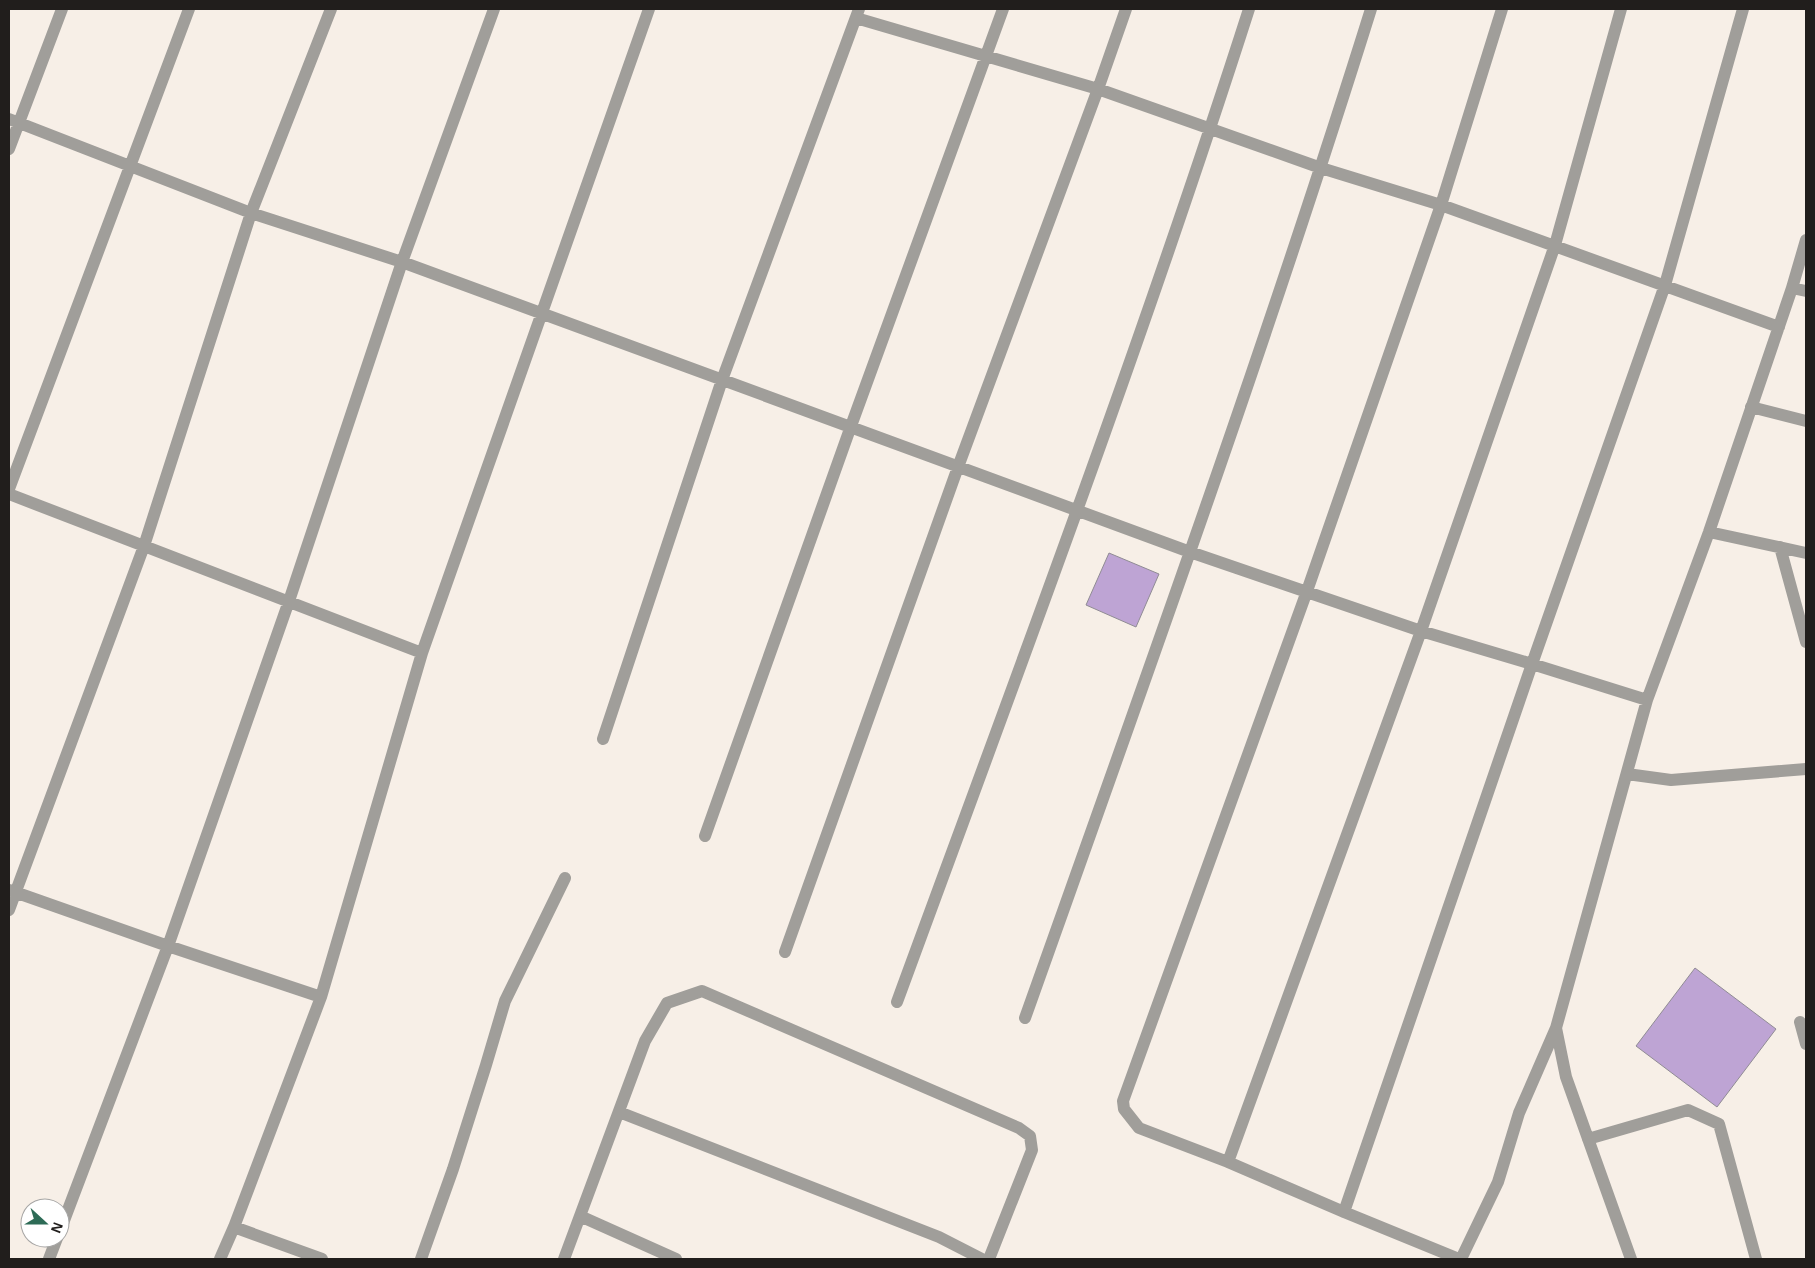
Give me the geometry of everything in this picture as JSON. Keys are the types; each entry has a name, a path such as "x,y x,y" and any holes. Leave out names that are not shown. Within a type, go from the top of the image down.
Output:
{"street":[{"path":"9,149 14,121 62,9"},
{"path":"9,489 189,9"},
{"path":"9,910 12,891 144,546 251,213 331,9"},
{"path":"70,1205 168,946 289,601 402,262 494,9"},
{"path":"220,1259 234,1227 321,997 422,653 648,9"},
{"path":"705,836 1002,9"},
{"path":"785,952 958,467 1126,9"},
{"path":"897,1002 1078,510 1210,130 1249,9"},
{"path":"1025,1018 1190,552 1321,168 1371,9"},
{"path":"1502,9 1441,205 1307,591 1123,1100 1124,1109 1139,1128 1228,1162 1460,1259 1498,1182 1520,1113 1556,1028 1647,700 1709,532 1792,288 1806,240"},
{"path":"1228,1162 1421,631 1555,245 1621,9"},
{"path":"1344,1212 1532,664 1665,285 1743,9"},
{"path":"604,739 722,380 858,13 986,56 1098,89 1321,168 1441,205 1778,327"},
{"path":"14,121 251,213 402,262 1190,552 1421,631 1647,700"},
{"path":"1792,288 1806,292"},
{"path":"1751,407 1806,421"},
{"path":"9,494 422,653"},
{"path":"1709,532 1806,553"},
{"path":"1780,547 1806,642"},
{"path":"1627,774 1671,780 1806,769"},
{"path":"420,1259 453,1169 504,1001 564,878"},
{"path":"12,891 321,997"},
{"path":"564,1259 645,1041 667,1003 702,991 1019,1128 1030,1136 1032,1150 989,1259"},
{"path":"1800,1022 1806,1044"},
{"path":"1556,1028 1566,1077 1631,1259"},
{"path":"1588,1139 1688,1110 1719,1124 1756,1259"},
{"path":"620,1112 939,1237 982,1259"},
{"path":"580,1216 676,1259"},
{"path":"234,1227 322,1259"}],"building":[{"path":"1109,553 1159,574 1136,627 1086,605"},
{"path":"1695,968 1776,1029 1717,1107 1636,1046"}]}
